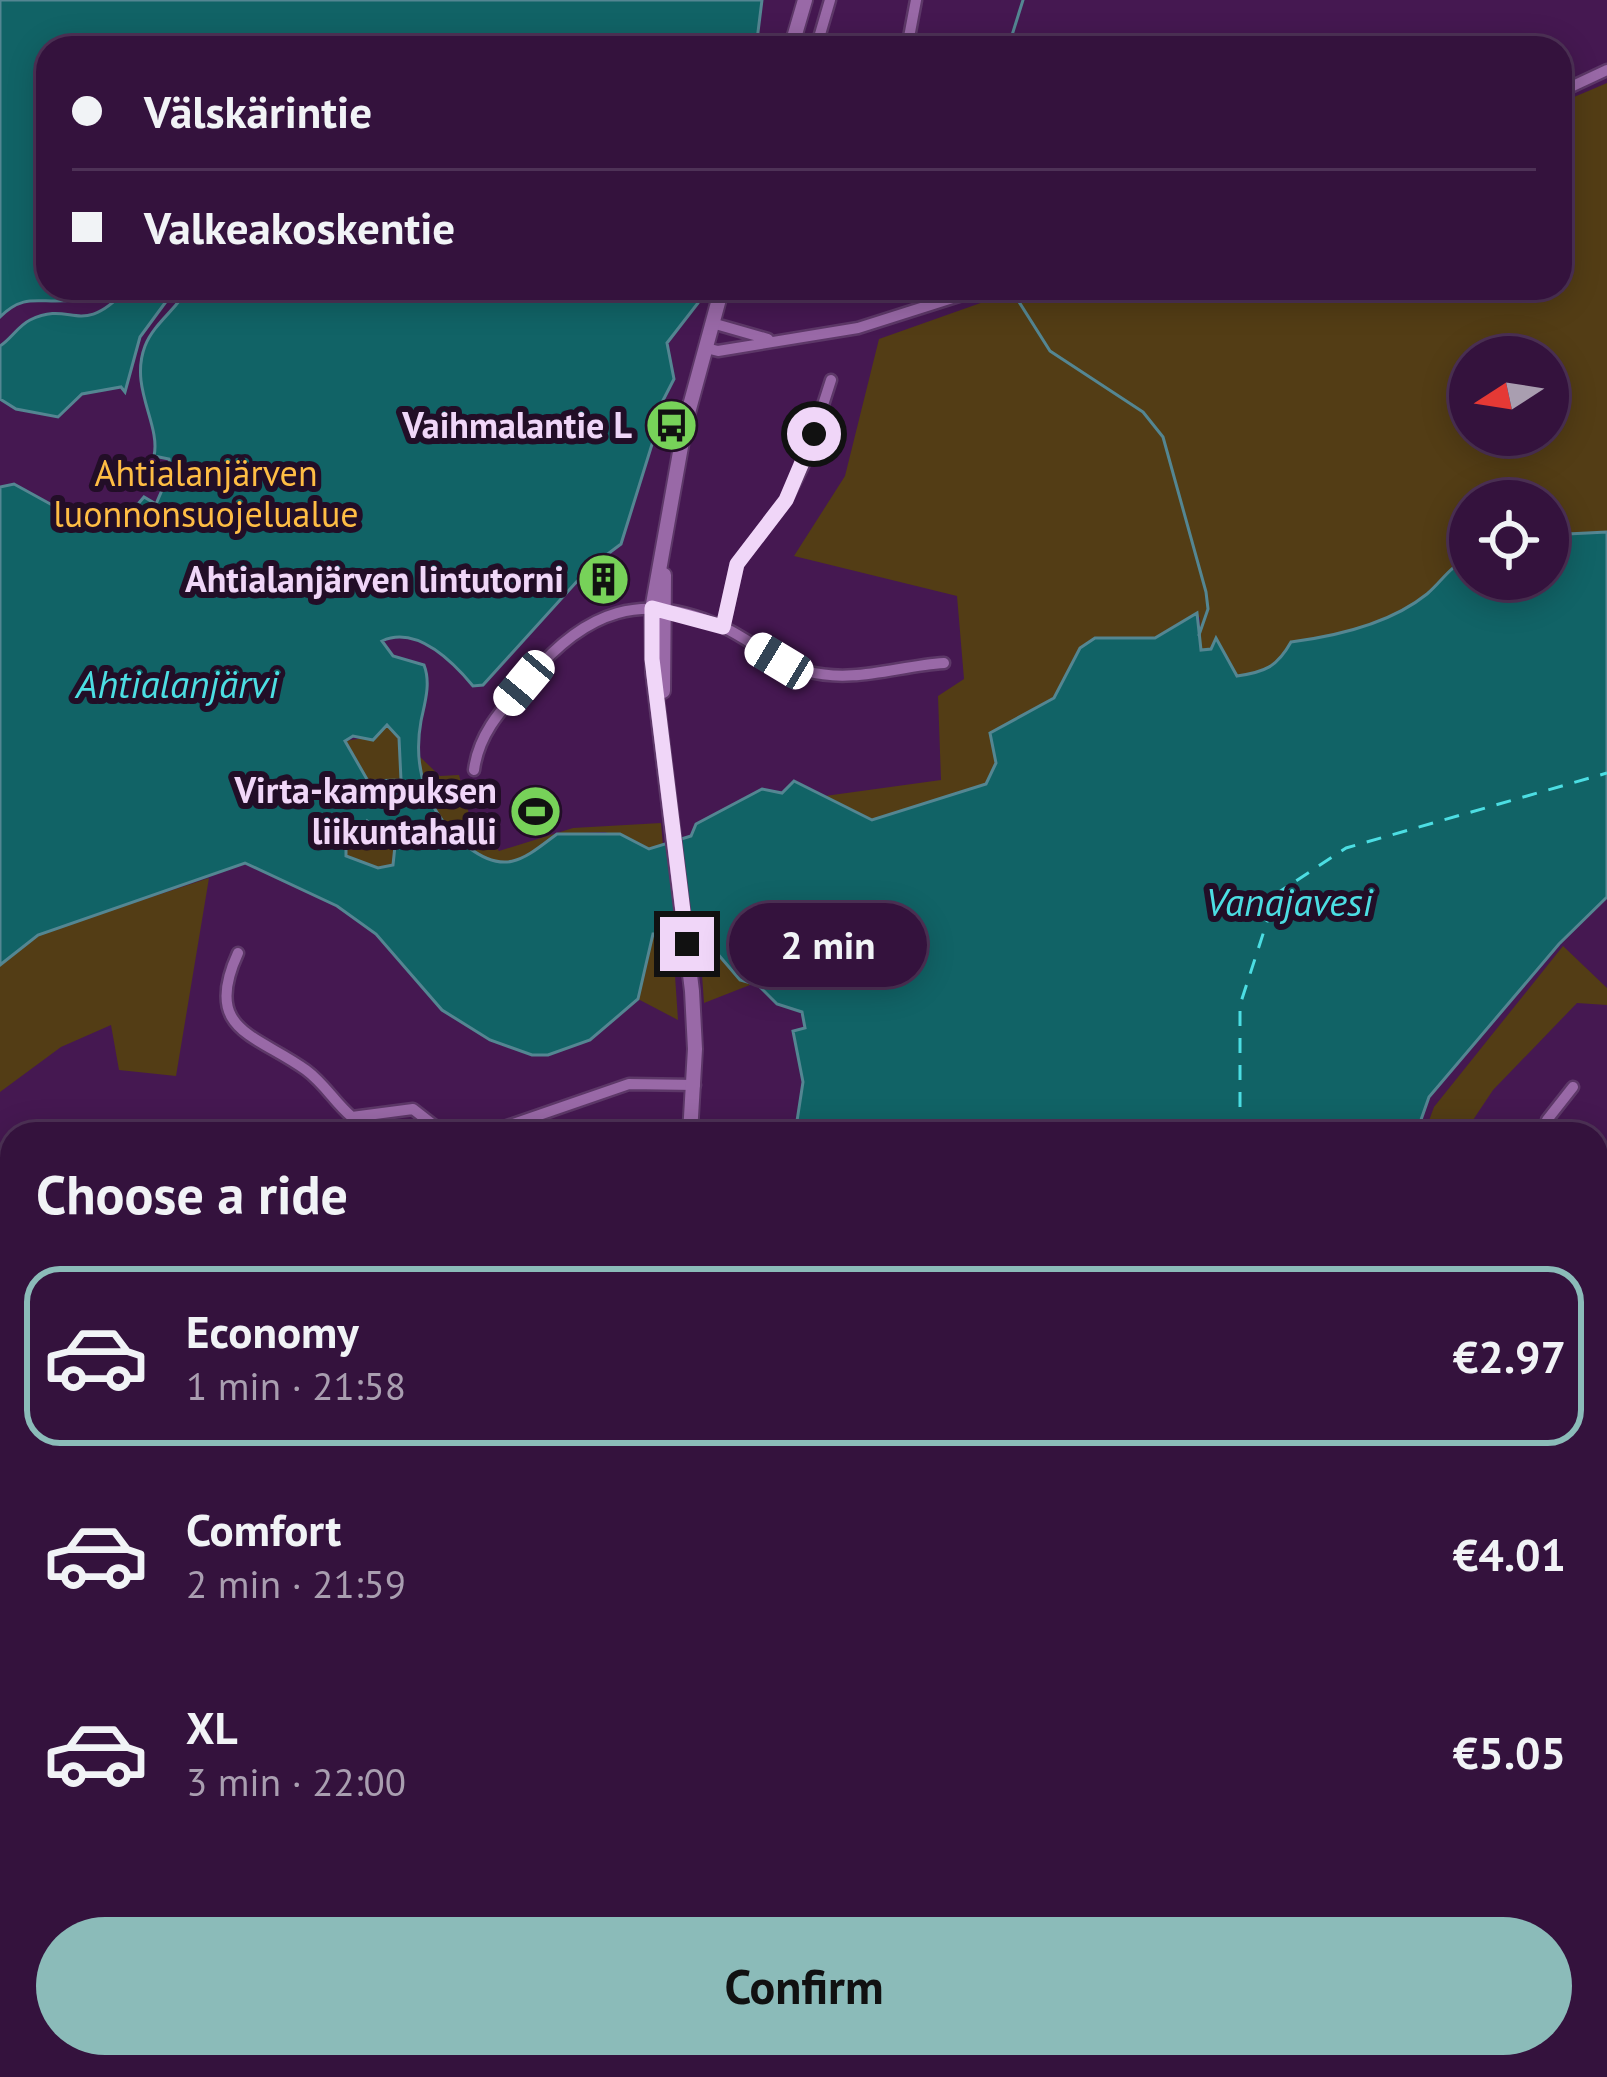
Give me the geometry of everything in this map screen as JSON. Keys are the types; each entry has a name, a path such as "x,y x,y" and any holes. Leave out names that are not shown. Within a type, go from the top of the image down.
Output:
{"street":[{"path":"794,36 805,0"},
{"path":"820,36 830,0"},
{"path":"909,36 916,0"},
{"path":"1572,86 1607,70"},
{"path":"691,1122 694,1085 687,944 660,721 658,611 674,474 719,300"},
{"path":"706,348 718,351 858,328 946,300"},
{"path":"712,323 771,340"},
{"path":"723,627 737,564 786,500 804,464 831,380"},
{"path":"474,770 483,733 559,644 602,614 658,611 723,627 808,672 861,676 944,663"},
{"path":"238,953 228,976 227,1002 242,1033 313,1075 352,1117 413,1109 430,1122"},
{"path":"519,1122 629,1084 694,1085"},
{"path":"1548,1122 1573,1087"}],"shaded area":[{"path":"1607,83 1607,532 1569,534 1569,480 1449,480 1449,571 1427,594 1397,613 1344,632 1291,642 1269,667 1237,676 1216,639 1211,649 1201,650 1200,617 1155,638 1116,637 1080,648 1054,698 990,733 996,763 986,784 872,820 825,796 941,780 938,696 964,679 957,596 794,556 845,476 879,339 989,300 1572,300 1572,98"},
{"path":"387,725 399,738 401,780 368,781 345,741 377,736"},
{"path":"418,755 440,776 459,775 470,818 499,851 573,828 661,823 663,846 649,849 605,832 557,834 517,861 485,861 470,852 445,823 426,787"},
{"path":"348,819 385,835 395,847 393,865 378,868 345,856 336,829"},
{"path":"209,878 176,1076 119,1070 111,1025 61,1047 0,1092 0,965 37,935"},
{"path":"672,931 678,1020 638,999 653,934"},
{"path":"699,932 740,980 755,983 704,1003"},
{"path":"1563,946 1607,988 1607,1005 1577,1003 1493,1090 1472,1122 1428,1122 1434,1107"}],"water":[{"path":"0,0 762,0 758,36 36,36 36,300 73,300 26,302 0,317"},
{"path":"115,300 167,300 140,337 125,392 121,387 82,394 58,417 16,409 0,399 0,346 26,323 57,313 87,316"},
{"path":"180,300 698,300 667,343 674,379 655,416 654,438 621,544 589,568 483,685 473,686 445,657 421,642 395,637 382,641 393,656 424,665 427,686 419,757 433,806 468,847 494,861 516,860 557,834 620,834 649,849 691,836 696,824 762,789 782,793 794,781 872,820 986,784 996,763 990,733 1054,698 1080,648 1095,638 1155,638 1197,613 1201,650 1211,649 1216,638 1237,676 1247,674 1275,663 1291,642 1344,632 1397,613 1427,594 1449,571 1449,600 1569,600 1569,534 1607,532 1607,897 1559,944 1429,1097 1420,1122 797,1122 803,1082 793,1031 805,1028 802,1012 777,1004 758,985 740,980 699,932 653,934 638,999 590,1040 548,1055 532,1055 490,1040 442,1010 376,934 337,906 245,863 38,935 0,965 0,487 14,484 54,506 63,523 107,507 138,504 144,497 156,504 171,469 169,459 154,456 143,391 141,361 149,338","holes":["387,725 399,738 401,780 368,781 345,741 353,736 373,740","349,819 363,826 367,821 395,846 393,865 378,868 346,856 346,840 337,829"]}],"waterway":[{"path":"1012,36 1023,0"},
{"path":"1018,300 1050,351 1143,412 1163,437 1206,592 1208,609 1199,635"}],"ferry route":[{"path":"1240,1122 1240,1005 1276,894 1346,848 1607,773"}],"place":[{"name":"Vaihmalantie L","path":"671,425"},
{"name":"Ahtialanjärven lintutorni","path":"603,579"},
{"name":"Virta-kampuksen liikuntahalli","path":"536,811"}],"route":[{"path":"687,944 652,659 652,608 723,627 737,564 786,500 814,434"}],"park label":[{"name":"Ahtialanjärven luonnonsuojelualue","path":"206,494"}],"water label":[{"name":"Ahtialanjärvi","path":"177,684"},
{"name":"Vanajavesi","path":"1289,902"}]}
